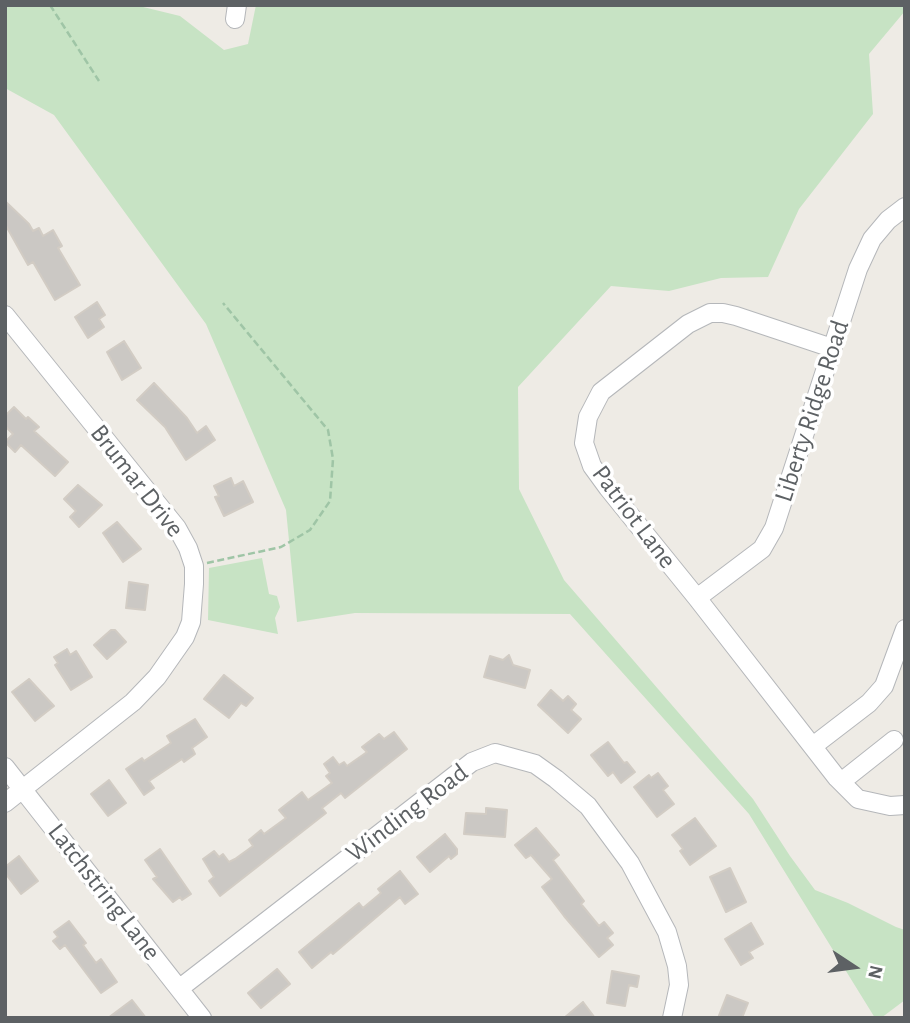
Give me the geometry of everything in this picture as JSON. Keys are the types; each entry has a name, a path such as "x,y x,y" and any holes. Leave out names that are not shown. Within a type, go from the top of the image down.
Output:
{"street":[{"name":"Liberty Ridge Road","path":"697,598 762,549 775,528 858,269 872,239 888,220 905,207"},
{"name":"Patriot Lane","path":"832,348 736,316 710,313 688,324 601,392 588,417 584,443 592,466 841,782 858,799 890,806 905,805"},
{"name":"Brumar Drive","path":"5,315 177,528 194,566 191,622 185,637 163,669 132,702 5,803"},
{"path":"813,747 869,704 884,686 905,629"},
{"path":"841,782 894,740"},
{"name":"Winding Road","path":"180,988 472,762 495,753 535,764 556,779 588,806 630,863 667,932 677,966 679,993 672,1018"},
{"name":"Latchstring Lane","path":"5,767 202,1018"}],"path":[{"path":"50,5 99,80"},
{"path":"194,566 281,547 310,530 330,500 333,458 328,430 223,303"}],"green space":[{"path":"5,5 135,5 180,16 224,50 248,44 256,5 905,5 905,11 869,54 873,114 799,209 768,277 721,278 669,291 611,286 518,387 519,489 564,580 753,799 815,890 905,930 905,1000 881,1018 875,1018 749,814 570,614 355,613 297,622 286,510 206,324 54,115 5,88"},
{"path":"262,558 269,594 277,596 280,607 275,618 278,634 208,620 209,568"}],"building":[{"path":"5,201 33,231 39,228 43,236 53,230 62,246 58,248 80,285 55,300 33,262 28,265 5,224"},
{"path":"97,302 105,315 99,319 104,327 88,338 75,317"},
{"path":"124,341 141,368 122,380 107,352"},
{"path":"154,383 187,418 197,433 206,426 215,440 186,460 165,427 137,400"},
{"path":"14,407 39,427 34,431 68,462 55,476 21,445 15,452 5,442 13,434 5,426 5,416"},
{"path":"231,478 234,486 243,481 253,502 224,516 215,497 219,496 214,486"},
{"path":"78,485 102,505 79,527 70,517 76,511 64,499"},
{"path":"117,522 141,549 123,562 103,533"},
{"path":"129,582 148,585 145,610 126,608"},
{"path":"111,630 115,630 126,642 107,659 94,645"},
{"path":"67,649 70,655 76,651 92,677 71,690 55,665 58,663 54,657"},
{"path":"509,655 513,665 530,670 525,688 484,677 490,656 503,660"},
{"path":"224,675 253,698 246,706 241,703 229,718 204,699"},
{"path":"29,679 54,706 35,721 12,692"},
{"path":"551,690 563,701 568,696 576,704 571,710 581,719 568,733 538,705"},
{"path":"195,719 207,737 192,748 195,754 184,762 182,759 149,781 154,788 144,795 126,769 171,743 167,736"},
{"path":"394,732 407,749 345,798 341,793 322,808 326,813 220,896 209,881 214,877 203,859 214,851 219,857 223,854 229,862 235,859 253,846 249,840 261,830 264,834 286,818 279,810 302,792 308,800 332,783 326,776 330,773 324,764 333,757 339,765 344,762 347,766 367,752 362,747 379,734 384,739"},
{"path":"608,742 624,763 627,762 635,772 621,783 613,772 608,776 591,755"},
{"path":"658,773 668,786 663,790 674,804 657,817 634,787 649,775 651,778"},
{"path":"109,780 126,803 108,816 91,794"},
{"path":"486,808 507,810 505,837 464,834 466,813 486,814"},
{"path":"695,818 716,846 690,865 680,851 683,849 672,835"},
{"path":"536,828 559,855 553,860 584,901 581,904 599,926 604,922 613,933 607,938 613,945 599,957 542,887 552,879 531,855 526,858 515,845"},
{"path":"445,834 457,849 457,854 451,859 449,856 430,872 417,857"},
{"path":"160,849 191,894 182,900 180,897 173,902 153,879 157,877 145,860"},
{"path":"19,856 38,881 21,894 5,873 5,867"},
{"path":"730,868 746,902 726,912 710,877"},
{"path":"400,871 418,894 405,904 400,897 333,954 331,952 312,968 299,952 359,903 363,908 381,893 378,889"},
{"path":"69,921 86,943 83,945 96,963 101,959 117,982 101,993 65,945 60,949 53,941 58,937 54,932"},
{"path":"751,923 763,944 749,952 753,958 741,965 725,939"},
{"path":"277,969 290,984 261,1008 248,993"},
{"path":"612,971 639,976 637,987 629,985 625,1006 607,1003"},
{"path":"727,995 748,1003 742,1018 718,1018"},
{"path":"132,1000 146,1018 108,1018"},
{"path":"583,1002 595,1018 564,1018"}]}
